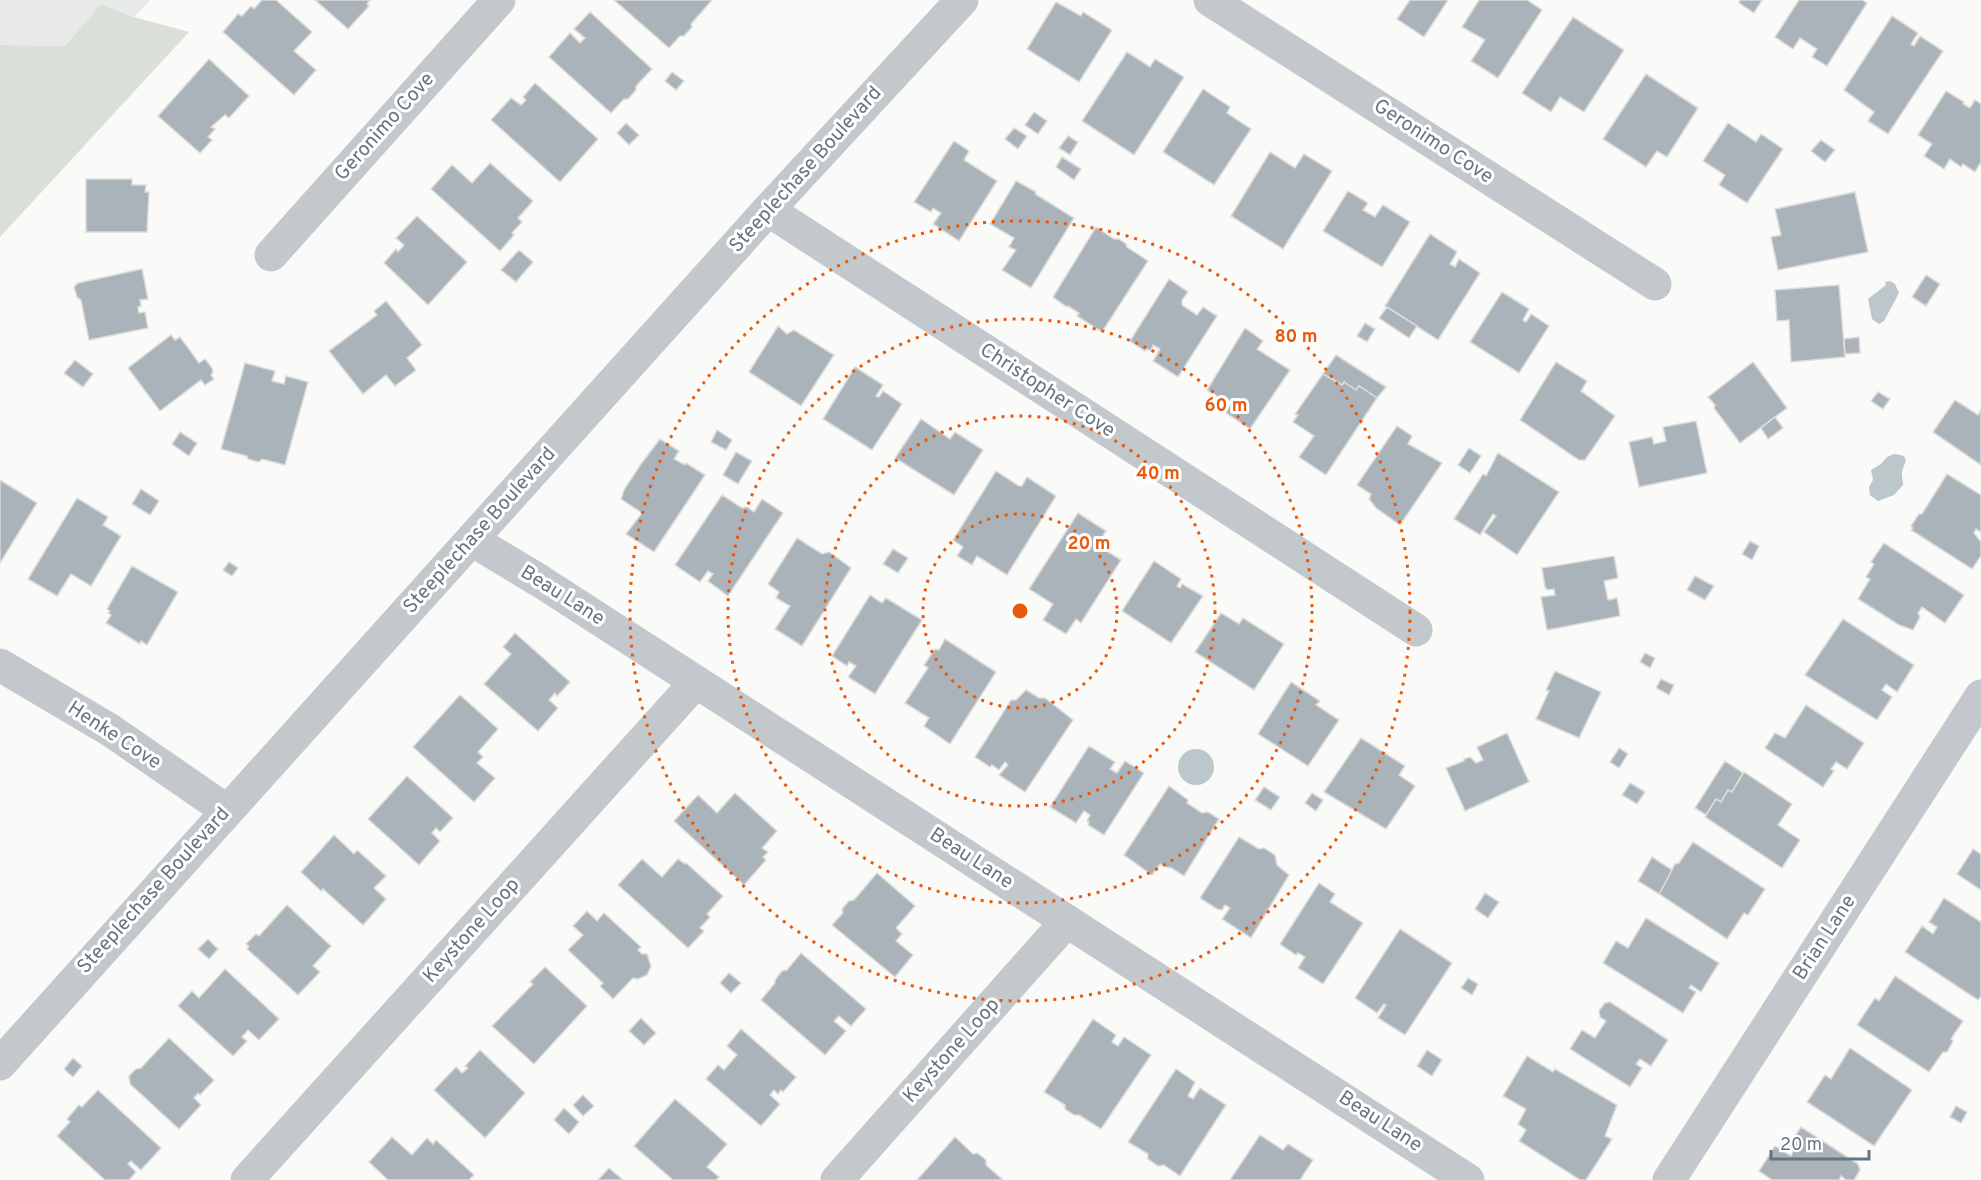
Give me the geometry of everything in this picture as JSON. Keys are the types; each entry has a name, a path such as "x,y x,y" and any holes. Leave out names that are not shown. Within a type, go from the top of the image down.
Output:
{"street":[{"name":"Geronimo Cove","path":"271,255 499,0"},
{"name":"Steeplechase Boulevard","path":"0,1064 226,810 768,210 962,0"},
{"name":"Geronimo Cove","path":"1210,0 1655,284"},
{"name":"Christopher Cove","path":"768,210 1416,630"},
{"name":"Beau Lane","path":"472,540 540,581 1468,1180"},
{"name":"Henke Cove","path":"0,665 110,730 226,810"},
{"name":"Keystone Loop","path":"247,1180 696,682"},
{"name":"Brian Lane","path":"1669,1180 1981,696"},
{"name":"Keystone Loop","path":"837,1180 1067,921"}],"shaded area":[{"path":"0,0 150,0 134,17 101,4 65,46 0,45"},
{"path":"101,4 134,17 189,32 0,237 0,45 65,46"},
{"path":"1890,281 1895,284 1899,293 1884,321 1879,324 1872,319 1868,299 1886,285 1885,282"},
{"path":"1894,454 1904,457 1906,462 1902,471 1903,485 1894,495 1878,501 1870,495 1869,487 1873,480 1871,470"},
{"path":"1196,749 1209,754 1214,767 1209,780 1196,785 1183,780 1178,767 1183,754"}],"building":[{"path":"262,0 276,0 312,32 294,51 316,70 294,95 223,32 238,14 242,16 251,6 254,9"},
{"path":"315,0 370,0 367,4 369,6 348,29"},
{"path":"614,0 712,0 691,24 692,27 684,36 680,36 669,48"},
{"path":"1410,0 1448,0 1424,37 1397,19"},
{"path":"1479,0 1527,0 1542,10 1498,78 1471,61 1485,40 1462,27"},
{"path":"1740,0 1762,0 1754,13 1739,3"},
{"path":"1799,0 1862,0 1867,3 1827,66 1812,57 1817,49 1800,38 1793,49 1775,37"},
{"path":"1056,2 1081,16 1083,12 1112,30 1079,82 1027,49"},
{"path":"590,12 652,69 636,86 636,90 628,99 624,99 611,113 549,57 570,33 580,43 585,38 574,29"},
{"path":"1892,16 1918,33 1911,44 1914,46 1920,36 1943,51 1888,134 1868,121 1874,112 1844,90"},
{"path":"1573,17 1624,50 1584,112 1560,97 1551,112 1522,93"},
{"path":"1127,52 1150,67 1155,59 1184,77 1134,155 1082,121"},
{"path":"209,59 249,96 229,118 225,115 211,127 215,129 208,137 212,140 200,153 158,116"},
{"path":"672,72 684,81 676,90 665,81"},
{"path":"1646,74 1698,108 1667,157 1657,151 1646,167 1603,139"},
{"path":"535,83 598,139 560,182 491,120 511,98 521,105 526,100 523,97"},
{"path":"1203,89 1230,107 1227,113 1251,129 1214,185 1163,152"},
{"path":"1946,91 1970,108 1975,100 1981,104 1981,162 1975,172 1963,164 1961,167 1950,159 1944,169 1924,156 1932,144 1918,135"},
{"path":"1034,112 1047,121 1038,134 1025,125"},
{"path":"626,123 639,135 629,145 617,133"},
{"path":"1728,123 1756,142 1761,134 1783,149 1747,203 1719,185 1725,175 1703,161"},
{"path":"1014,128 1027,136 1018,149 1005,139"},
{"path":"1068,136 1078,142 1070,155 1059,148"},
{"path":"1821,140 1835,150 1825,162 1811,151"},
{"path":"954,141 969,151 964,160 997,181 959,241 933,224 941,213 933,208 931,212 914,202"},
{"path":"1270,152 1295,168 1304,154 1332,171 1283,249 1231,216"},
{"path":"1062,157 1081,169 1074,180 1056,167"},
{"path":"490,163 533,201 518,218 522,222 500,251 431,189 452,165 472,183"},
{"path":"86,179 132,179 132,185 146,185 145,192 149,192 147,232 86,232"},
{"path":"1016,181 1074,218 1031,288 1002,270 1016,250 1009,247 1014,238 990,224"},
{"path":"1348,191 1368,203 1363,210 1375,217 1383,205 1410,222 1382,267 1323,231"},
{"path":"1855,192 1868,252 1778,270 1771,237 1781,235 1775,209"},
{"path":"417,216 467,262 428,305 384,263 396,249 398,252 404,245 396,238"},
{"path":"1096,227 1114,239 1119,239 1148,261 1102,332 1077,316 1079,313 1053,297"},
{"path":"1430,234 1457,252 1450,264 1455,267 1459,259 1480,273 1438,340 1385,306"},
{"path":"519,250 533,262 516,282 501,270"},
{"path":"142,269 148,299 140,300 141,306 138,307 139,313 145,312 148,328 89,340 81,300 77,297 74,287 78,283"},
{"path":"1926,275 1940,284 1926,306 1912,297"},
{"path":"1169,279 1188,292 1182,300 1182,305 1197,315 1203,307 1217,316 1178,377 1153,361 1160,349 1153,345 1151,351 1147,349 1145,351 1130,341"},
{"path":"1839,285 1845,357 1791,362 1789,320 1777,321 1775,290"},
{"path":"1502,292 1529,309 1523,320 1526,322 1531,314 1549,326 1519,373 1470,342"},
{"path":"386,301 422,345 407,358 416,370 395,386 386,375 363,394 329,351 377,315 374,311"},
{"path":"1387,307 1417,326 1409,338 1379,318"},
{"path":"1365,323 1375,329 1367,342 1357,336"},
{"path":"778,326 787,334 794,330 834,355 801,406 749,372"},
{"path":"1245,328 1263,341 1257,349 1290,370 1250,429 1225,412 1232,402 1226,398 1224,401 1207,390"},
{"path":"171,335 175,340 180,337 199,363 205,359 212,368 211,375 214,379 205,385 201,380 160,411 128,368"},
{"path":"1859,337 1860,353 1845,354 1844,339"},
{"path":"1336,355 1386,387 1377,398 1359,386 1356,390 1344,382 1342,385 1323,374"},
{"path":"75,360 93,374 83,387 64,373"},
{"path":"1556,362 1587,381 1581,391 1615,416 1585,460 1579,460 1520,420"},
{"path":"1753,362 1787,408 1740,443 1708,397"},
{"path":"245,363 275,371 272,381 284,384 286,376 308,382 285,465 262,459 259,462 221,449"},
{"path":"855,367 883,385 876,396 879,397 883,391 902,404 872,450 823,419"},
{"path":"1323,374 1342,385 1344,382 1356,390 1359,386 1377,398 1326,475 1299,457 1314,436 1293,422 1298,415 1295,414"},
{"path":"1878,392 1890,399 1883,409 1871,401"},
{"path":"1955,400 1978,415 1981,410 1981,465 1933,432"},
{"path":"1775,417 1783,428 1768,439 1761,428"},
{"path":"921,419 950,439 955,432 983,450 954,495 895,458"},
{"path":"1696,421 1707,473 1639,487 1629,442 1652,437 1654,444 1666,441 1663,427"},
{"path":"1397,426 1412,436 1408,444 1442,463 1400,525 1376,508 1369,499 1371,494 1357,485"},
{"path":"717,430 732,440 726,450 711,442"},
{"path":"180,432 197,443 189,456 172,444"},
{"path":"660,439 679,451 674,459 685,465 686,463 705,475 654,552 626,534 642,513 621,499 624,490"},
{"path":"1469,448 1481,456 1470,473 1458,465"},
{"path":"736,452 752,461 738,484 723,475"},
{"path":"1498,453 1559,492 1517,555 1484,532 1496,516 1493,514 1480,535 1454,519 1483,474 1486,476"},
{"path":"996,471 1019,486 1022,486 1027,477 1056,496 1007,575 977,556 972,565 957,556 963,547 953,540"},
{"path":"1947,474 1981,495 1981,532 1976,529 1974,533 1981,542 1981,556 1972,569 1911,530 1913,528 1911,526 1919,514 1922,514"},
{"path":"0,480 37,503 0,563"},
{"path":"141,489 159,501 150,515 132,504"},
{"path":"722,495 742,508 747,507 754,512 762,499 783,513 728,596 708,581 713,574 708,571 700,582 675,565"},
{"path":"77,498 108,517 103,525 121,536 91,586 71,574 57,596 28,579"},
{"path":"1078,513 1106,531 1097,545 1121,560 1081,623 1076,619 1066,634 1043,620 1053,604 1029,589"},
{"path":"797,538 822,554 829,552 851,568 802,646 775,629 790,606 776,598 779,592 768,584"},
{"path":"1750,541 1759,546 1752,560 1742,554"},
{"path":"1884,543 1964,595 1945,623 1922,607 1913,630 1899,625 1858,599 1870,579 1866,577 1874,564 1871,562"},
{"path":"893,549 908,558 898,573 883,564"},
{"path":"1614,556 1618,578 1604,581 1608,600 1617,598 1620,616 1547,630 1541,597 1555,595 1554,589 1547,590 1545,587 1542,568"},
{"path":"1154,561 1181,579 1177,586 1180,588 1182,584 1203,596 1171,643 1122,611"},
{"path":"229,562 238,568 232,576 223,570"},
{"path":"132,566 178,592 147,645 141,641 140,644 106,623 111,615 107,609"},
{"path":"1695,576 1714,586 1705,600 1687,590"},
{"path":"870,595 882,603 886,598 922,620 875,694 848,677 856,666 849,662 847,666 832,656"},
{"path":"1221,613 1239,624 1243,618 1284,644 1254,690 1195,652"},
{"path":"1843,619 1914,665 1897,692 1886,684 1882,690 1892,697 1877,720 1805,675"},
{"path":"515,633 570,682 557,696 555,693 549,700 558,708 538,731 484,684 511,654 503,647"},
{"path":"945,639 996,672 950,744 924,726 929,718 905,703 928,668 924,665 935,649 939,650"},
{"path":"1645,653 1655,658 1650,668 1640,662"},
{"path":"1555,671 1601,692 1579,738 1536,719"},
{"path":"1661,679 1674,685 1669,695 1656,688"},
{"path":"1291,682 1320,701 1316,705 1339,720 1308,766 1258,734"},
{"path":"1026,690 1039,698 1045,698 1073,720 1025,792 999,775 1008,765 1005,762 999,770 975,757 1011,700 1016,700"},
{"path":"460,695 498,729 478,752 483,757 477,763 495,778 474,802 413,747"},
{"path":"1806,705 1864,743 1847,769 1836,762 1831,769 1834,771 1823,787 1765,748 1775,733 1785,738"},
{"path":"1507,733 1529,782 1465,811 1446,768 1470,757 1476,763 1483,760 1477,747"},
{"path":"1361,738 1405,766 1399,775 1415,786 1386,829 1324,792"},
{"path":"1089,746 1115,762 1110,769 1117,773 1125,761 1144,773 1104,835 1088,825 1090,815 1084,811 1076,823 1050,807"},
{"path":"1619,748 1628,754 1619,768 1610,762"},
{"path":"1725,761 1743,773 1732,792 1728,790 1721,802 1716,799 1706,815 1695,808"},
{"path":"1744,772 1792,804 1778,825 1800,840 1782,868 1705,817 1716,799 1721,802 1728,790 1732,792"},
{"path":"407,776 453,818 440,832 436,828 432,833 440,841 419,865 368,819"},
{"path":"1630,783 1645,792 1637,804 1622,795"},
{"path":"1169,786 1202,813 1208,812 1219,819 1184,876 1160,864 1152,875 1124,855"},
{"path":"1264,787 1280,797 1271,810 1255,800"},
{"path":"735,793 777,831 762,848 768,852 763,857 766,860 744,885 674,821 698,795 717,813"},
{"path":"1312,793 1323,800 1316,811 1305,803"},
{"path":"334,835 354,854 357,850 386,876 374,888 386,899 363,925 301,872"},
{"path":"1239,837 1275,855 1277,865 1289,875 1251,938 1222,919 1230,908 1225,905 1222,910 1217,909 1200,898"},
{"path":"1693,842 1765,889 1748,915 1744,913 1727,939 1659,894 1675,864 1679,863"},
{"path":"1973,849 1981,854 1981,890 1957,874"},
{"path":"1652,857 1672,870 1659,894 1638,881"},
{"path":"642,859 662,877 678,859 686,863 723,896 707,914 710,917 700,928 704,931 688,948 618,885"},
{"path":"877,873 915,906 896,928 902,934 896,941 913,955 895,977 832,925 843,913 842,909 849,901 854,900"},
{"path":"1319,883 1335,894 1330,902 1363,923 1323,984 1298,968 1305,957 1298,953 1296,955 1280,944"},
{"path":"1485,893 1499,902 1488,918 1475,909"},
{"path":"1944,898 1981,922 1981,996 1978,1000 1905,952 1922,926 1933,934 1937,927 1929,922"},
{"path":"287,905 331,946 313,966 320,972 298,995 247,949 249,946 246,944 256,934 259,936"},
{"path":"587,911 597,921 604,913 641,947 638,950 642,954 647,954 651,966 647,975 638,979 633,978 613,999 600,986 603,983 568,950 583,935 573,926"},
{"path":"1646,918 1719,963 1701,992 1691,985 1689,988 1696,992 1683,1013 1603,963 1616,941 1628,948"},
{"path":"1400,929 1452,963 1405,1035 1378,1018 1386,1005 1384,1004 1377,1013 1355,998"},
{"path":"208,939 218,949 209,959 198,949"},
{"path":"801,953 866,1009 851,1026 839,1016 834,1021 846,1031 825,1055 761,1000 782,971 787,970"},
{"path":"545,967 587,1006 534,1064 492,1026 533,984 530,982"},
{"path":"225,969 279,1019 259,1040 248,1030 242,1037 247,1041 233,1056 178,1006 192,991 199,998"},
{"path":"729,973 741,983 731,993 720,983"},
{"path":"1895,976 1963,1021 1951,1039 1953,1041 1947,1052 1943,1052 1929,1072 1857,1025 1875,998 1879,1001"},
{"path":"1468,978 1478,984 1472,995 1461,988"},
{"path":"1610,1002 1668,1040 1651,1066 1640,1059 1636,1064 1642,1068 1630,1087 1570,1049 1582,1030 1595,1038 1606,1021 1600,1017 1599,1011 1605,1003"},
{"path":"641,1018 656,1033 644,1045 629,1031"},
{"path":"1093,1019 1116,1035 1112,1042 1118,1046 1124,1037 1151,1055 1101,1129 1079,1115 1074,1115 1065,1109 1065,1105 1044,1092"},
{"path":"741,1029 796,1077 783,1092 781,1090 778,1094 774,1090 770,1095 780,1104 761,1126 706,1079 718,1065 724,1070 737,1055 727,1046"},
{"path":"169,1038 214,1080 194,1098 201,1105 179,1129 130,1084 129,1076 136,1069 141,1068"},
{"path":"1850,1048 1912,1090 1874,1146 1807,1102 1825,1075 1831,1079"},
{"path":"480,1050 525,1093 485,1138 434,1090 456,1067 462,1073 468,1068 465,1066"},
{"path":"1427,1050 1442,1060 1432,1076 1417,1066"},
{"path":"1527,1056 1553,1072 1555,1069 1617,1105 1605,1136 1612,1139 1586,1180 1580,1180 1519,1141 1526,1130 1518,1124 1526,1109 1503,1096"},
{"path":"73,1058 82,1066 73,1077 64,1069"},
{"path":"1176,1069 1195,1082 1188,1096 1193,1099 1200,1088 1226,1105 1180,1176 1164,1165 1158,1166 1148,1159 1148,1154 1128,1142"},
{"path":"98,1090 161,1148 141,1170 131,1161 128,1164 136,1172 129,1180 105,1180 57,1136 70,1122 67,1119 79,1105 82,1107"},
{"path":"583,1095 594,1106 583,1116 573,1105"},
{"path":"675,1099 727,1144 707,1167 719,1177 716,1180 673,1180 634,1146"},
{"path":"1956,1106 1967,1112 1961,1123 1950,1117"},
{"path":"564,1108 579,1122 569,1134 554,1120"},
{"path":"1801,1127 1858,1164 1860,1170 1854,1180 1846,1180 1841,1176 1839,1180 1772,1180 1759,1171 1775,1146 1791,1156 1793,1151 1788,1147"},
{"path":"1260,1135 1283,1150 1288,1144 1313,1160 1300,1180 1230,1180"},
{"path":"392,1137 412,1155 427,1138 433,1144 436,1140 474,1175 469,1180 388,1180 369,1162"},
{"path":"955,1137 973,1154 977,1153 986,1160 986,1165 1003,1180 917,1180"},
{"path":"609,1168 623,1180 598,1180"}]}
